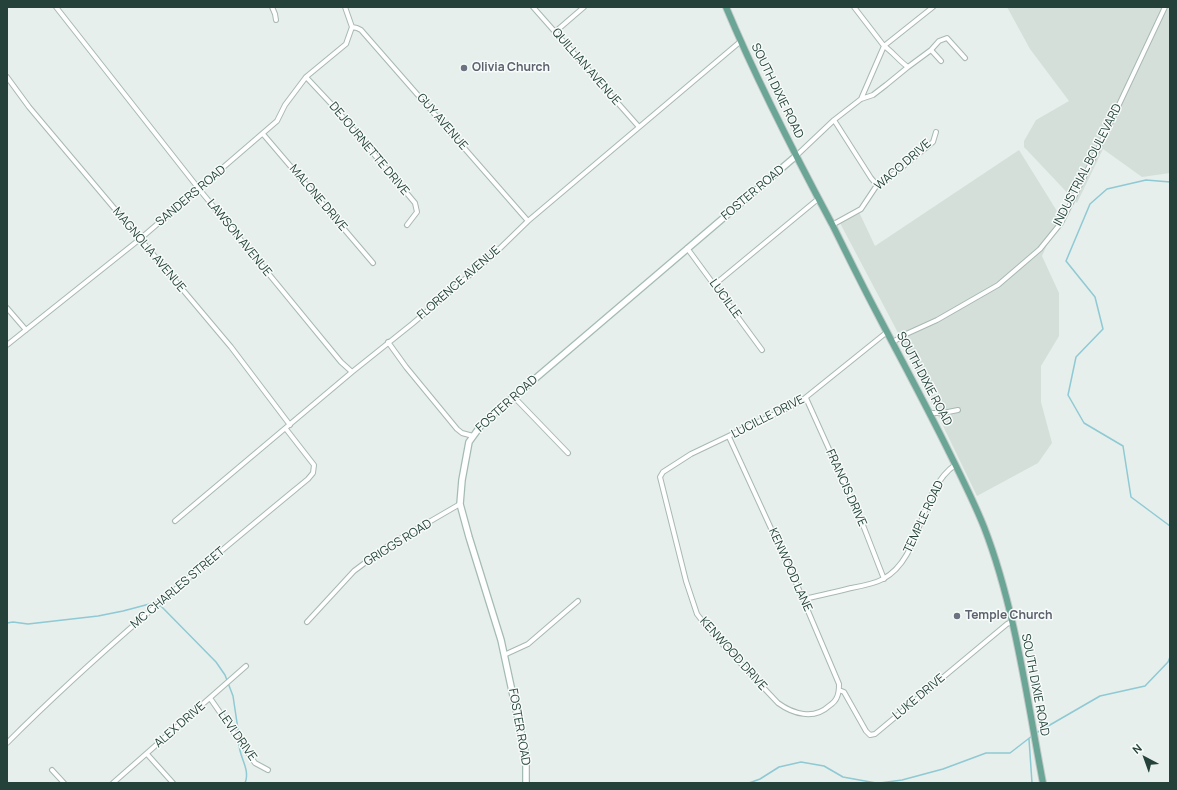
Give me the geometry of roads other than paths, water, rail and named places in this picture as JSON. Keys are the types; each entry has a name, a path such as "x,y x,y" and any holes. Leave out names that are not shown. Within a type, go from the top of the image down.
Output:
{"main road":[{"name":"SOUTH DIXIE ROAD","path":"726,7 796,156 930,413 965,484 984,528 1002,584 1011,622 1043,783"}],"street":[{"name":"LAWSON AVENUE","path":"56,7 199,189 341,362 352,372"},
{"path":"272,7 276,20"},
{"path":"345,7 352,27"},
{"name":"QUILLIAN AVENUE","path":"533,7 639,128"},
{"path":"555,32 584,7"},
{"path":"854,7 884,46 891,50 901,62 908,67"},
{"path":"861,98 884,46 933,7"},
{"name":"INDUSTRIAL BOULEVARD","path":"893,342 904,335 938,320 998,285 1040,249 1061,223 1103,140 1165,7"},
{"name":"SANDERS ROAD","path":"7,345 140,239 263,134 277,121 289,100 306,77 346,44 352,27"},
{"name":"GUY AVENUE","path":"352,27 361,30 372,42 528,221"},
{"path":"796,156 834,120 861,98 873,94 886,85 931,50 939,41 947,38 965,58"},
{"name":"FLORENCE AVENUE","path":"175,521 492,256 528,221 741,41"},
{"path":"931,50 941,61"},
{"name":"MAGNOLIA AVENUE","path":"7,77 29,107 231,347 288,427"},
{"name":"DEJOURNETTE DRIVE","path":"306,77 336,109 415,203 417,212 407,225"},
{"path":"834,120 877,185"},
{"name":"WACO DRIVE","path":"832,225 860,209 877,185 894,174 933,142 936,132"},
{"name":"MALONE DRIVE","path":"263,134 373,262"},
{"name":"FOSTER ROAD","path":"526,783 526,756 504,655 460,504 462,480 469,442 482,424 796,156"},
{"path":"714,285 818,199"},
{"name":"LUCILLE","path":"687,248 762,350"},
{"path":"7,308 26,330"},
{"name":"LUCILLE DRIVE","path":"660,475 674,464 691,454 800,402 887,332"},
{"path":"388,342 456,429 462,433 473,436"},
{"path":"514,397 568,453"},
{"name":"FRANCIS DRIVE","path":"806,398 861,520 884,579"},
{"path":"930,413 943,413 958,410"},
{"name":"MC CHARLES STREET","path":"7,743 35,714 118,639 308,479 313,473 314,465 288,427"},
{"name":"KENWOOD LANE","path":"729,437 803,599 839,684 839,690"},
{"name":"TEMPLE ROAD","path":"803,599 872,584 884,579 904,560 935,489 946,471 955,465"},
{"name":"KENWOOD DRIVE","path":"660,475 662,490 686,581 698,614 710,631 765,690 786,709 796,713 811,714 827,709 837,697 839,690"},
{"name":"GRIGGS ROAD","path":"307,622 354,571 386,547 460,504"},
{"path":"504,655 528,644 578,601"},
{"name":"LUKE DRIVE","path":"839,690 844,692 866,731 870,735 875,734 1011,622"},
{"name":"ALEX DRIVE","path":"113,783 246,666"},
{"name":"LEVI DRIVE","path":"210,698 255,763 268,770"},
{"path":"147,754 173,783"},
{"path":"52,770 64,783"}],"waterway":[{"path":"1170,182 1146,180 1107,189 1090,204 1066,261 1095,297 1103,329 1076,357 1068,395 1084,423 1123,446 1131,497 1170,526"},
{"path":"7,623 13,622 28,624 98,616 157,602 216,662 225,675 233,696 239,736"},
{"path":"1036,733 1100,696 1145,686 1168,662 1170,657"},
{"path":"880,783 902,780 943,769 986,753 1010,753 1032,736"},
{"path":"1029,739 1032,783"},
{"path":"239,742 240,752 246,773 245,783"},
{"path":"749,783 760,779 779,767 801,762 824,766 843,777 876,783"}],"place":[{"name":"Olivia Church","path":"464,68"},
{"name":"Temple Church","path":"957,616"}]}
